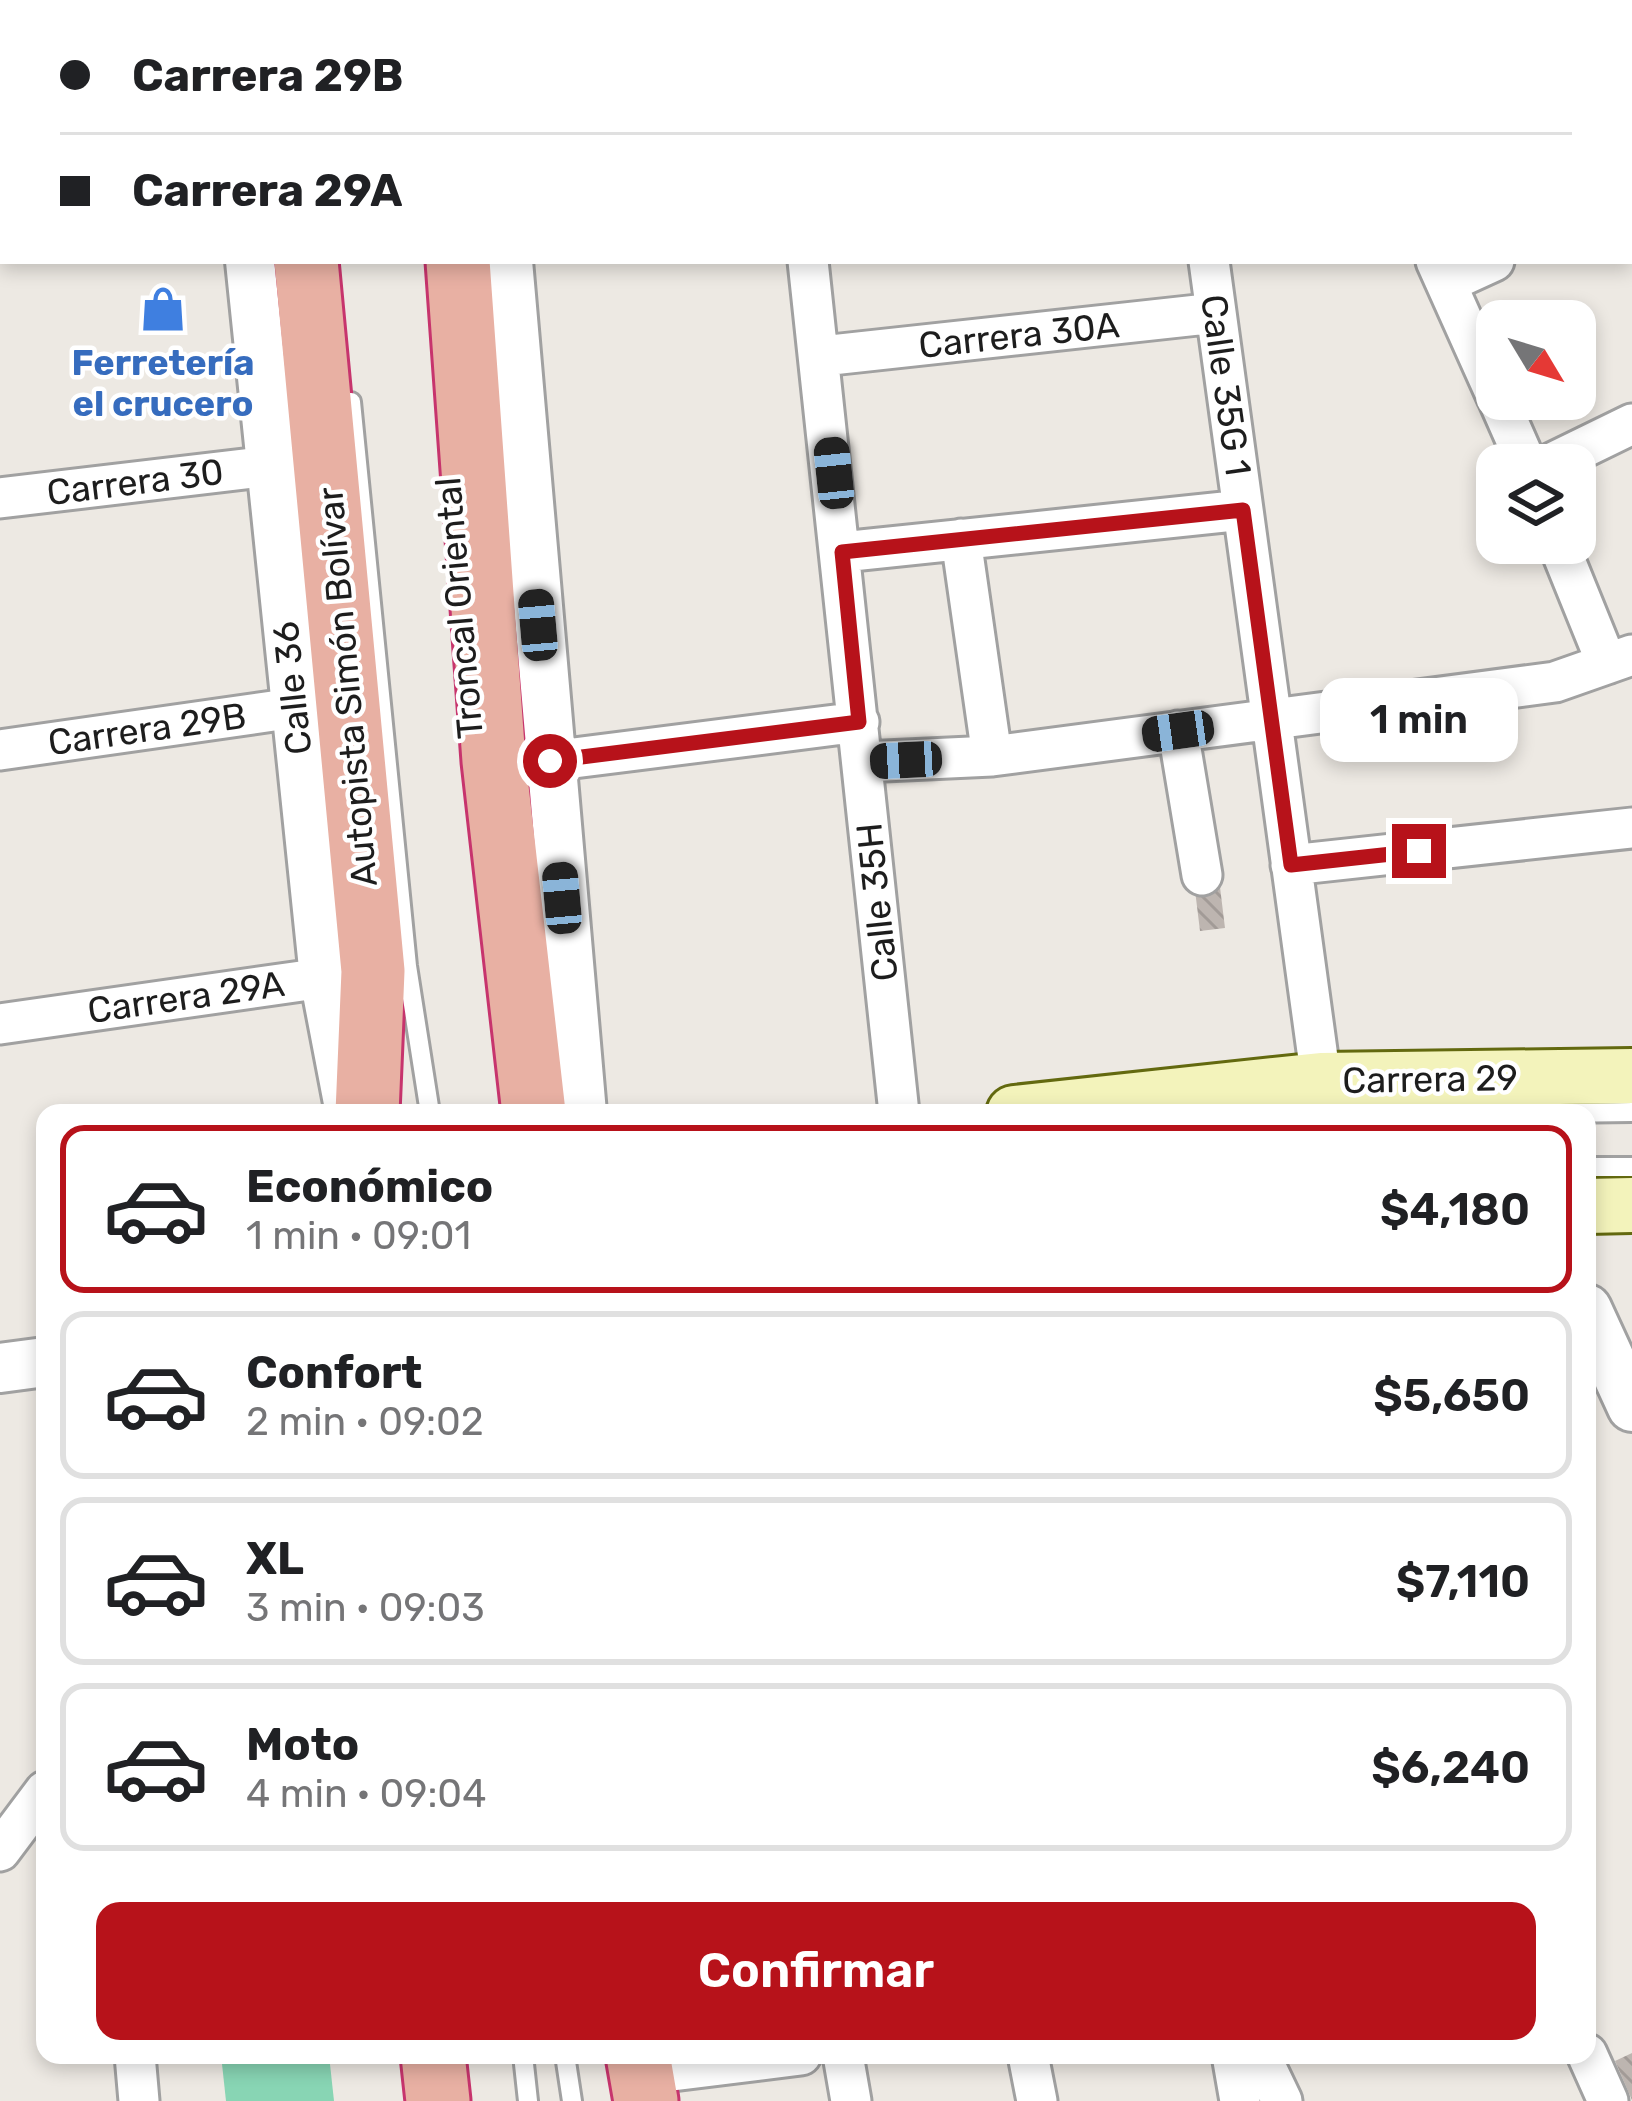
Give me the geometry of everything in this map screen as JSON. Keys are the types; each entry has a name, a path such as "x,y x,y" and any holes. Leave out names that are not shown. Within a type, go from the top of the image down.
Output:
{"highway":[{"name":"Autopista Simón Bolívar","path":"306,264 368,972 367,1104"},
{"path":"458,264 494,761 533,1104"},
{"path":"434,2064 437,2101"}],"main road":[{"name":"Carrera 29","path":"1098,1104 1321,1080 1632,1076"},
{"path":"1596,1206 1632,1205"}],"street":[{"name":"Calle 36","path":"250,264 294,709 368,972 351,1104"},
{"path":"508,264 581,1104"},
{"name":"Calle 35H","path":"808,264 822,356 898,1104"},
{"name":"Calle 35G 1","path":"1209,264 1321,1080"},
{"path":"1476,351 1441,272 1479,264"},
{"name":"Carrera 30A","path":"822,356 1216,313"},
{"path":"1591,444 1632,424"},
{"name":"Carrera 30","path":"0,498 270,466"},
{"path":"842,552 1243,510"},
{"path":"961,539 992,756"},
{"path":"863,762 992,756 1556,682 1620,660 1569,564"},
{"name":"Carrera 29B","path":"0,750 294,709"},
{"path":"550,761 859,722"},
{"path":"1178,731 1202,875"},
{"path":"1291,865 1632,828"},
{"name":"Carrera 29A","path":"0,1024 368,972"},
{"path":"1596,1329 1632,1406"},
{"path":"0,1368 36,1363"},
{"path":"0,1826 36,1797"},
{"path":"0,1851 36,1802"},
{"path":"136,2064 139,2101"},
{"path":"641,2077 736,2064"},
{"path":"845,2064 851,2101"},
{"path":"1030,2064 1037,2101"},
{"path":"1234,2064 1240,2101"},
{"path":"1264,2064 1282,2101"},
{"path":"1591,2064 1608,2101"}],"lane":[{"path":"349,388 368,972 426,1104"},
{"path":"1596,1112 1632,1112"},
{"path":"1596,1167 1632,1168"},
{"path":"524,2064 527,2101"},
{"path":"566,2064 572,2101"}],"green space":[{"path":"222,2064 330,2064 334,2101 226,2101"}],"building":[{"path":"1219,879 1225,928 1200,931 1194,882"},
{"path":"1632,2053 1632,2100 1615,2061"}],"place":[{"name":"Ferretería el crucero","path":"163,309"}],"route":[{"path":"550,761 859,722 842,552 1243,510 1291,865 1419,851"}]}
